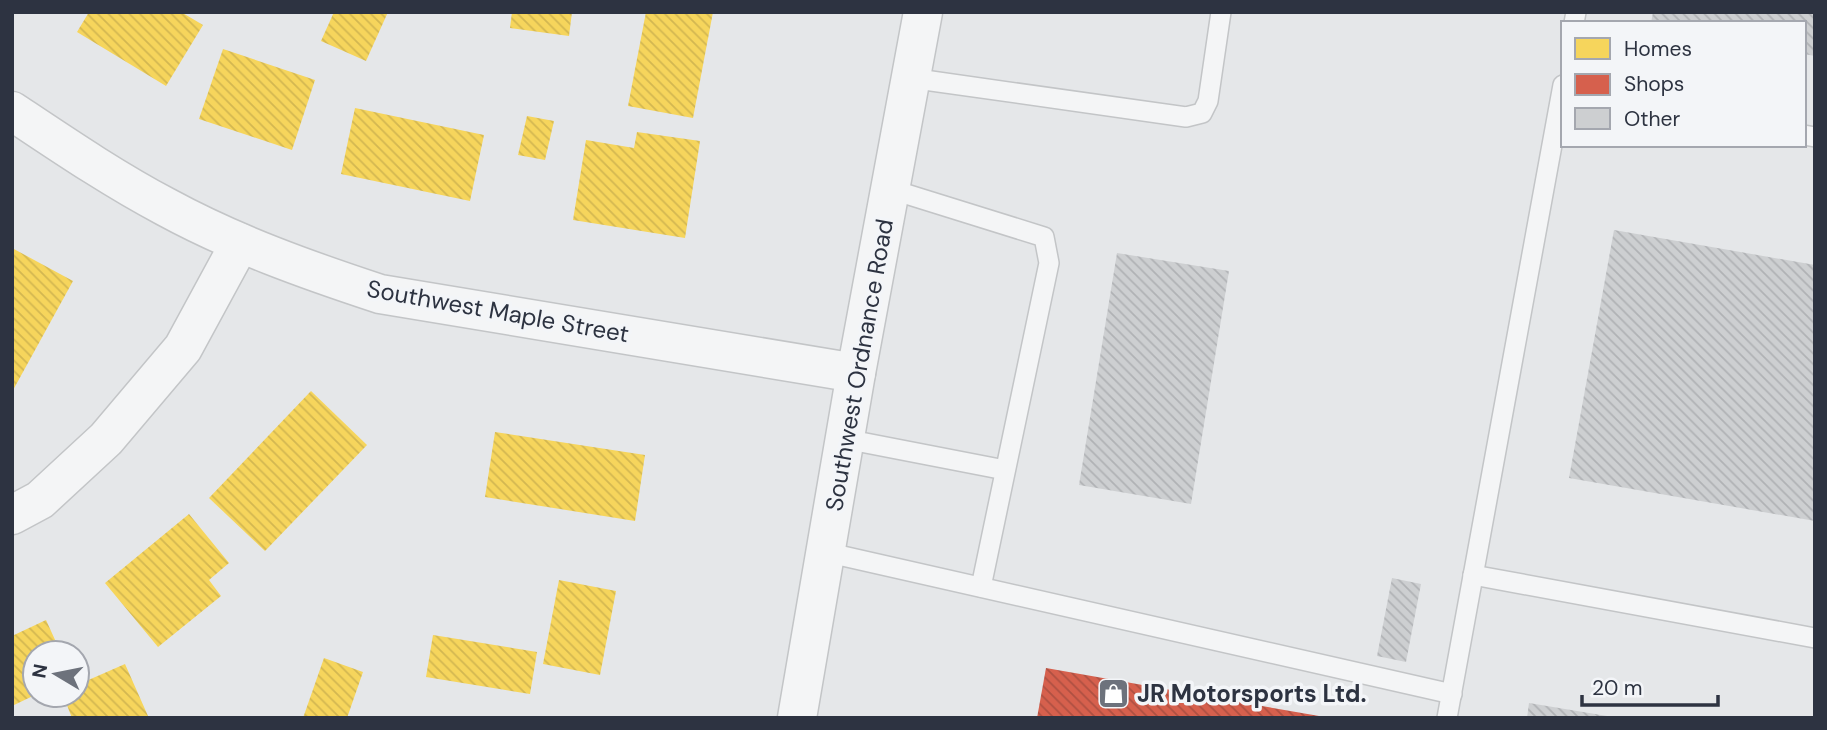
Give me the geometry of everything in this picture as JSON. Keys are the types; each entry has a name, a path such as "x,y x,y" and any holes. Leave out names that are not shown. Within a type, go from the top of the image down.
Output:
{"street":[{"name":"Southwest Ordnance Road","path":"797,718 856,373 923,12"},
{"name":"Southwest Maple Street","path":"12,111 99,169 168,209 240,243 317,274 380,294 856,373"},
{"path":"12,514 40,500 106,439 175,358 240,243"}],"lane":[{"path":"911,78 1186,117 1202,113 1208,102 1221,12"},
{"path":"1447,718 1561,94"},
{"path":"890,190 1044,237 1049,263 981,587"},
{"path":"845,439 1005,470"},
{"path":"825,552 1451,694"},
{"path":"1473,575 1815,638"}],"building: Homes":[{"path":"89,12 181,12 203,25 166,86 77,32"},
{"path":"334,12 388,12 366,61 321,41"},
{"path":"512,12 572,12 569,36 510,28"},
{"path":"646,12 713,12 693,118 628,106"},
{"path":"223,49 315,80 292,150 199,119"},
{"path":"355,108 484,135 470,201 341,174"},
{"path":"527,116 554,121 545,160 518,155"},
{"path":"637,132 700,141 685,238 573,220 586,140 634,148"},
{"path":"12,248 73,281 12,392"},
{"path":"311,391 367,445 265,551 209,498"},
{"path":"495,432 645,455 635,521 485,497"},
{"path":"189,514 229,563 209,580 221,596 158,647 105,583"},
{"path":"559,580 616,591 600,675 543,664"},
{"path":"46,620 55,639 21,639 21,702 12,706 12,636"},
{"path":"433,635 537,652 530,694 426,677"},
{"path":"324,658 363,672 347,718 303,718"},
{"path":"125,664 148,716 72,718 68,709 91,709 91,679"}],"building: Shops":[{"name":"JR Motorsports Ltd.","path":"1046,668 1319,716 1037,718"}],"building: Other":[{"path":"1653,12 1815,12 1815,56 1806,54 1806,21 1651,21"},
{"path":"1614,230 1815,265 1815,521 1569,478"},
{"path":"1117,253 1229,271 1191,504 1079,485"},
{"path":"1392,578 1421,584 1406,662 1377,656"},
{"path":"1529,703 1607,716 1607,718 1527,718"}],"place":[{"name":"JR Motorsports Ltd.","path":"1114,693"}]}
